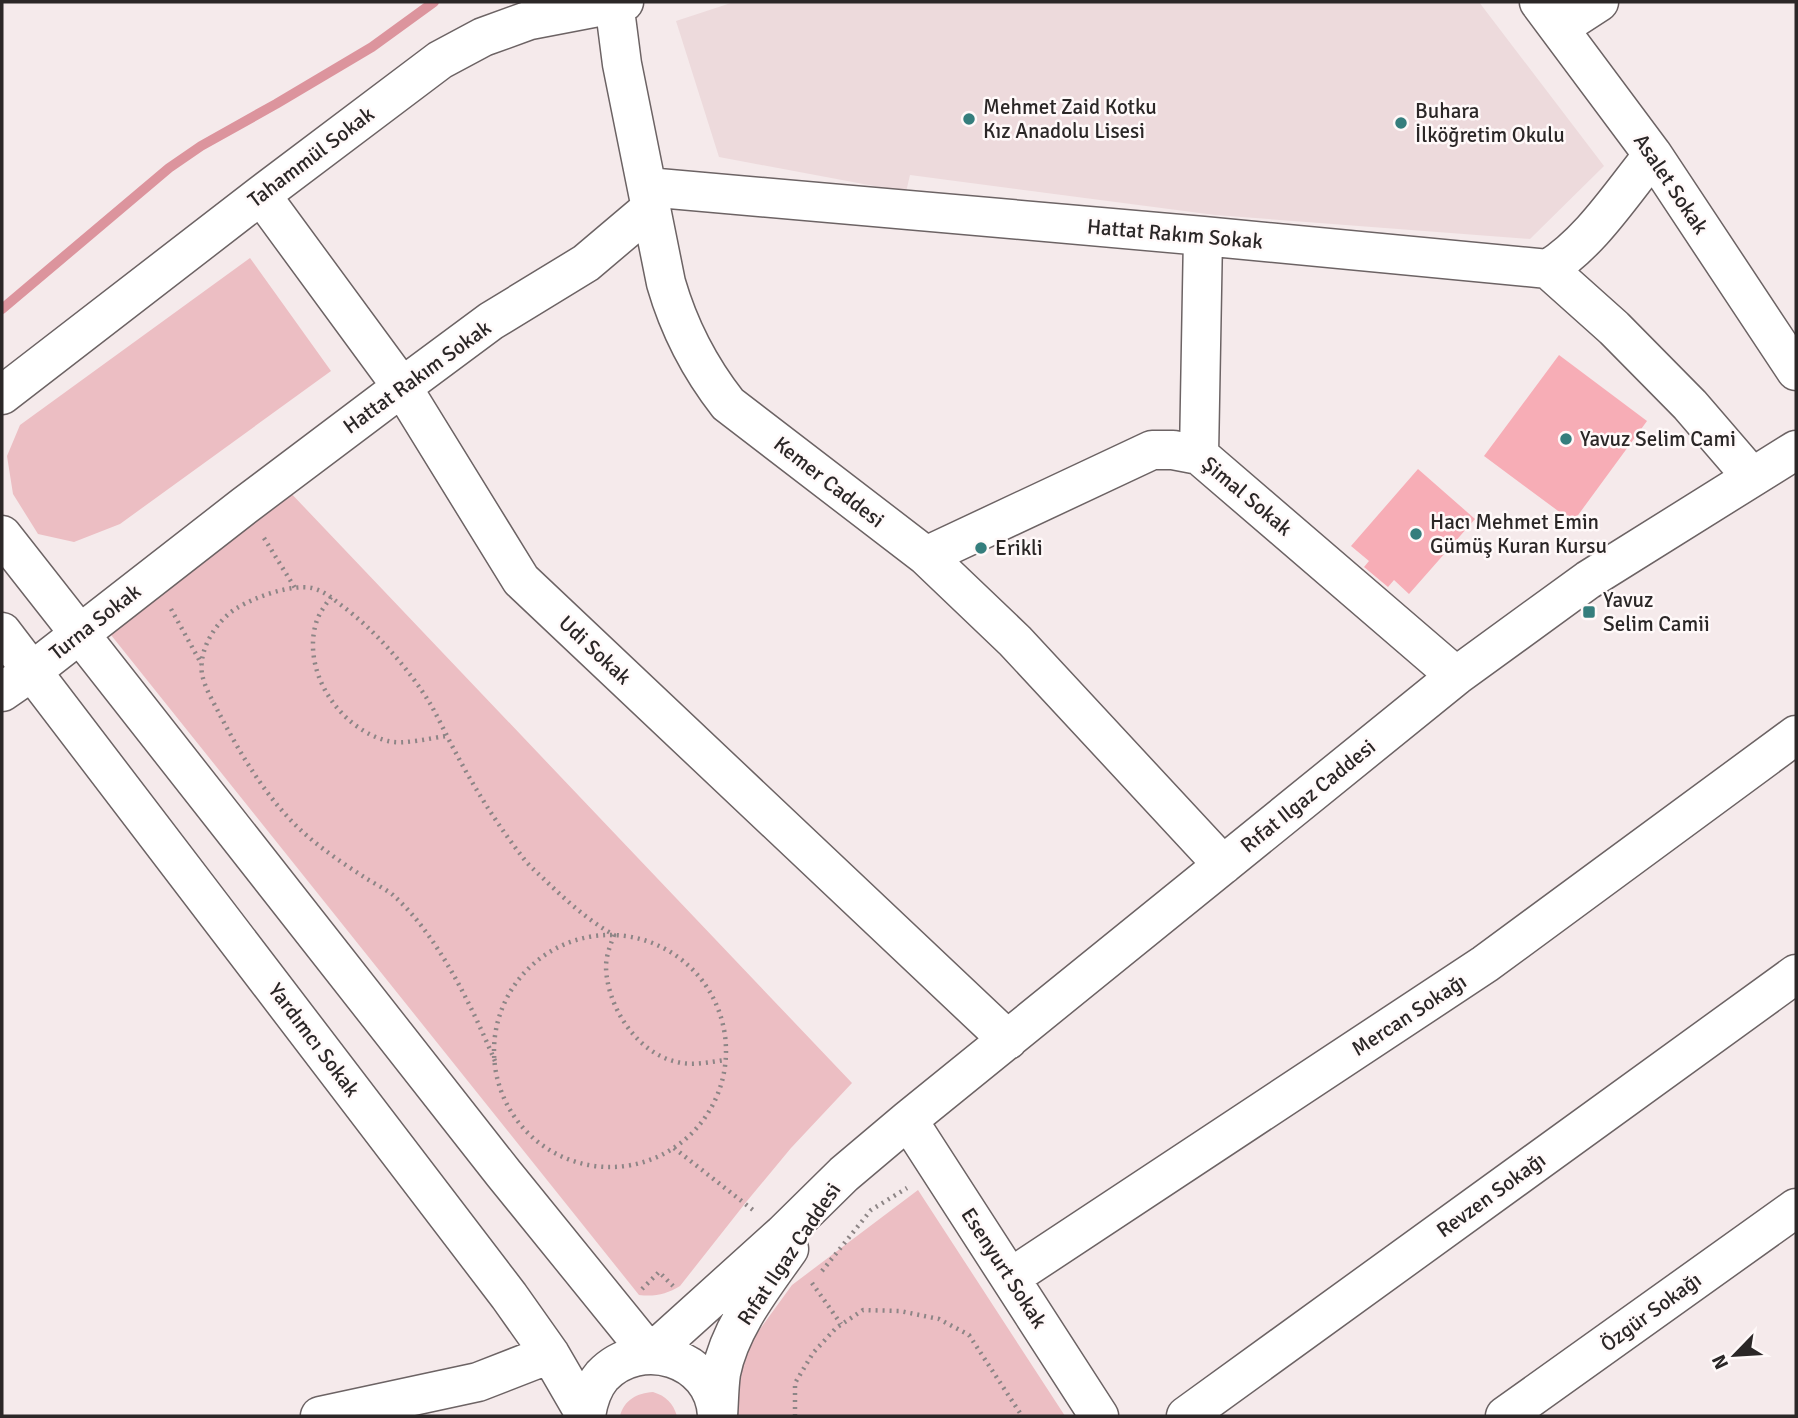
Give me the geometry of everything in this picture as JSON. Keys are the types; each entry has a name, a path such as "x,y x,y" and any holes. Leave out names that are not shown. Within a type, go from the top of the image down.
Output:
{"street":[{"path":"1548,15 1599,2"},
{"name":"Tahammül Sokak","path":"2,395 440,60 483,37 530,20 617,3"},
{"name":"Kemer Caddesi","path":"617,3 622,64 666,283 672,305 696,358 716,388 728,404 926,556 1015,641 1223,865"},
{"name":"Asalet Sokak","path":"1548,15 1653,155 1796,372"},
{"path":"1653,155 1591,232 1548,269 1614,327 1690,405 1752,477"},
{"name":"Udi Sokak","path":"261,195 402,387 521,580 1007,1040"},
{"name":"Hattat Rakım Sokak","path":"187,551 491,321 586,263 649,198 1203,236 1548,269"},
{"path":"1199,455 1203,236"},
{"name":"Şimal Sokak","path":"926,556 1152,450 1173,450 1199,455 1456,676"},
{"name":"Rıfat Ilgaz Caddesi","path":"650,1354 783,1234 844,1174 908,1120 1456,676 1588,580 1796,450"},
{"path":"2,535 495,1163 650,1354"},
{"name":"Turna Sokak","path":"17,682 187,551"},
{"name":"Yardımcı Sokak","path":"2,632 17,682 509,1296 550,1354 586,1416"},
{"name":"Mercan Sokağı","path":"1010,1278 1485,964 1796,735"},
{"name":"Revzen Sokağı","path":"1186,1416 1796,974"},
{"name":"Esenyurt Sokak","path":"908,1120 1099,1416"},
{"name":"Rıfat Ilgaz Caddesi","path":"718,1416 721,1374 727,1352 741,1322 763,1286 844,1174"},
{"name":"Özgür Sokağı","path":"1506,1416 1796,1208"},
{"path":"329,1416 478,1382 550,1354"},
{"name":"Rıfat Ilgaz Caddesi","path":"586,1416 593,1389 611,1368 623,1360 650,1354 668,1356 686,1364 700,1375 710,1391 718,1416"}],"path":[{"path":"244,506 295,588"},
{"path":"153,576 202,666"},
{"path":"495,1061 477,1020 446,964 417,921 390,893 304,833 263,785 233,740 202,675 205,650 222,619 250,601 295,588 314,589 331,597 366,626 424,694 497,822 525,860 567,901 597,926 614,935"},
{"path":"331,597 317,618 313,639 316,668 331,701 348,720 390,742 447,736"},
{"path":"614,935 606,959 610,993 622,1018 637,1038 674,1062 696,1064 726,1060"},
{"path":"614,935 640,939 665,949 696,974 711,996 721,1020 726,1060 719,1089 706,1116 686,1139 650,1160 611,1167 586,1164 561,1155 538,1142 519,1123 500,1088 495,1061 495,1039 505,1003 521,977 543,957 584,939 614,935"},
{"name":"Rıfat Ilgaz Caddesi","path":"674,1148 783,1234"},
{"path":"804,1292 871,1210 921,1180 935,1162"},
{"path":"812,1283 841,1324"},
{"path":"795,1416 795,1383 813,1353 836,1328 863,1310 900,1311 939,1319 969,1335 1022,1416"}],"shaded area":[{"path":"734,2 1479,2 1604,166 1530,239 1215,215 910,175 906,192 719,157 676,21"},
{"path":"250,258 331,371 120,524 74,542 38,534 13,494 7,456 20,425"},
{"path":"286,488 852,1083 791,1148 675,1289 656,1295 639,1295 107,630"},
{"path":"918,1190 1065,1416 737,1416 741,1355 792,1285"},
{"path":"653,1392 668,1401 677,1416 620,1416 632,1398"}],"building":[{"name":"Yavuz Selim Cami","path":"1559,355 1647,421 1573,522 1484,456"},
{"path":"1418,469 1475,519 1409,594 1394,580 1388,587 1364,567 1369,561 1351,546"}],"waterway":[{"path":"2,309 169,168 201,146 372,47 434,2"}],"place":[{"name":"Mehmet Zaid Kotku Kız Anadolu Lisesi","path":"969,119"},
{"name":"Buhara İlköğretim Okulu","path":"1401,123"},
{"name":"Yavuz Selim Cami","path":"1566,439"},
{"name":"Hacı Mehmet Emin Gümüş Kuran Kursu","path":"1416,534"},
{"name":"Erikli","path":"981,548"},
{"name":"Yavuz Selim Camii","path":"1589,612"}]}
